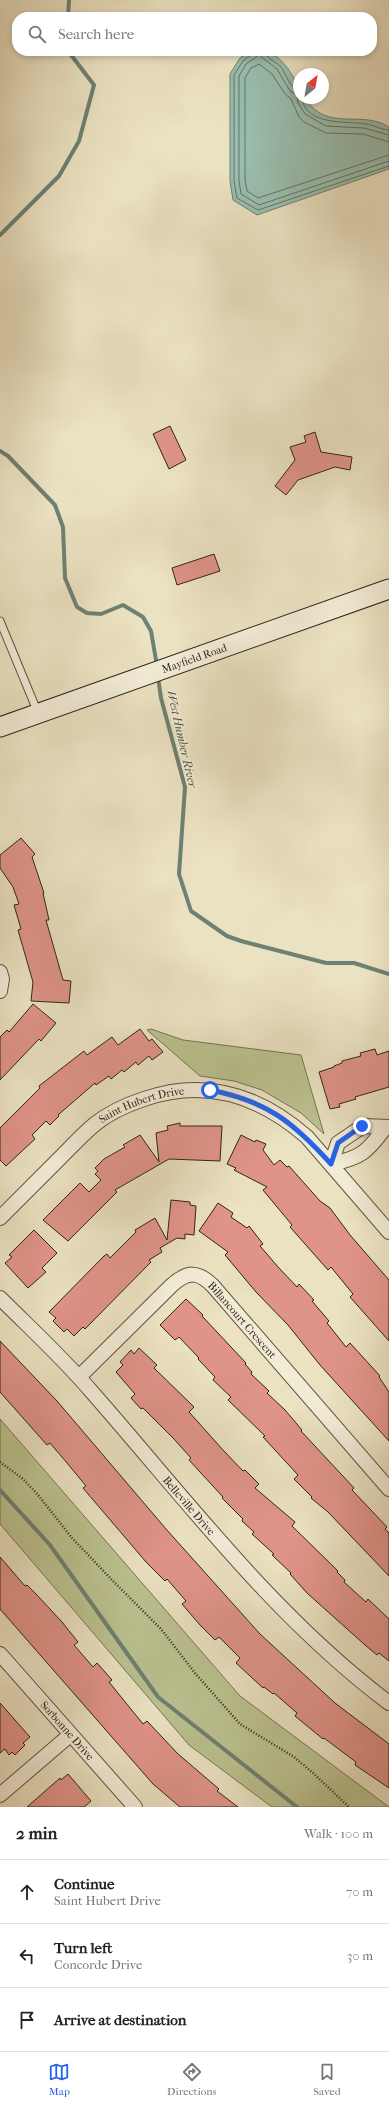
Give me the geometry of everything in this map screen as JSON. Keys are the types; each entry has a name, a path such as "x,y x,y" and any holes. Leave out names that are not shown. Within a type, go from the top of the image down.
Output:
{"main road":[{"name":"Mayfield Road","path":"0,727 389,589"}],"street":[{"path":"0,972 2,979 0,991"},
{"name":"Saint Hubert Drive","path":"0,1218 95,1124 125,1106 168,1092 210,1090 258,1103 293,1125 307,1137 389,1232"},
{"path":"331,1164 338,1143 362,1126 387,1128"},
{"path":"331,1164 354,1159 370,1148 387,1128"},
{"name":"Billancourt Crescent","path":"79,1377 172,1285 182,1277 196,1274 205,1278 214,1286 389,1489"},
{"name":"Belleville Drive","path":"0,1298 79,1377 227,1550 276,1603 326,1651 388,1699"},
{"name":"Sorbonne Drive","path":"0,1654 135,1807"},
{"path":"0,1794 70,1735"}],"lane":[{"path":"0,620 38,713"}],"path":[{"path":"0,1462 23,1479 38,1495 72,1538 161,1629 195,1673 240,1724 294,1757 314,1773 348,1807"}],"green space":[{"path":"151,1029 183,1040 301,1055 324,1134 301,1113 262,1090 234,1081 200,1076 147,1030"},
{"path":"0,1419 240,1696 389,1807 272,1807 189,1745 0,1524"}],"water":[{"path":"243,56 276,56 290,71 293,78 293,104 310,104 323,115 334,118 367,120 378,122 389,127 389,169 257,215 233,200 230,181 230,74 240,58"}],"building":[{"path":"170,426 186,460 169,469 153,434"},
{"path":"315,432 321,452 352,457 350,470 335,467 298,480 286,495 275,486 295,460 290,447 306,442 304,436"},
{"path":"214,554 220,571 177,585 172,568"},
{"path":"21,838 35,854 32,857 44,893 49,920 46,920 63,980 71,981 69,1003 31,1001 33,982 18,930 21,929 14,905 19,904 13,887 0,868 0,855"},
{"path":"33,1004 56,1023 41,1041 39,1039 0,1080 0,1037 7,1030 9,1032"},
{"path":"140,1029 149,1041 152,1039 163,1052 152,1060 149,1056 138,1065 136,1062 124,1072 122,1070 111,1079 109,1076 96,1085 95,1083 58,1115 59,1116 50,1125 46,1121 32,1135 35,1139 6,1166 0,1160 0,1128 40,1088 39,1086 84,1051 87,1055 112,1037 118,1045"},
{"path":"375,1049 377,1055 389,1051 389,1087 355,1097 356,1099 339,1104 340,1107 330,1109 319,1072 334,1067 342,1063 342,1061 361,1056 360,1053"},
{"path":"180,1123 180,1126 222,1126 220,1161 169,1159 115,1190 117,1192 68,1241 43,1220 80,1183 89,1192 101,1180 95,1174 98,1171 95,1168 104,1159 125,1147 123,1145 140,1135 159,1162 156,1133 168,1130 167,1126"},
{"path":"241,1135 255,1142 256,1140 266,1144 263,1150 274,1165 280,1160 287,1167 289,1166 320,1201 330,1208 350,1235 389,1280 389,1341 350,1297 353,1294 331,1267 328,1270 290,1227 292,1225 263,1190 267,1187 234,1170 236,1168 227,1164"},
{"path":"171,1200 190,1202 190,1205 196,1206 194,1235 185,1234 185,1239 177,1238 160,1248 162,1252 149,1260 151,1262 85,1329 83,1327 74,1336 67,1329 64,1332 53,1321 56,1318 49,1312 104,1256 107,1254 110,1258 136,1232 135,1230 155,1218 167,1240"},
{"path":"218,1203 233,1213 231,1217 247,1228 249,1226 263,1244 260,1246 279,1268 297,1287 299,1284 314,1300 312,1301 329,1321 327,1323 346,1347 350,1343 380,1376 379,1377 389,1392 389,1441 320,1365 288,1325 256,1292 225,1255 228,1252 199,1231"},
{"path":"34,1230 57,1253 42,1268 46,1272 28,1288 5,1263 12,1257 9,1255"},
{"path":"186,1299 203,1315 202,1316 246,1363 245,1364 252,1372 251,1374 269,1391 267,1393 285,1410 302,1430 301,1431 354,1488 352,1490 387,1527 385,1529 389,1533 389,1576 328,1512 311,1498 312,1497 294,1479 298,1475 263,1437 265,1436 228,1400 231,1397 213,1380 215,1377 198,1359 199,1358 179,1337 175,1340 160,1325"},
{"path":"0,1341 57,1401 166,1529 260,1634 335,1703 389,1744 389,1788 355,1765 356,1762 324,1738 323,1739 295,1716 297,1713 274,1693 273,1694 264,1687 263,1688 236,1663 240,1658 219,1637 215,1640 200,1625 182,1604 186,1601 167,1579 165,1581 146,1562 83,1488 86,1486 50,1443 47,1445 0,1392"},
{"path":"139,1348 157,1365 154,1368 194,1407 189,1412 243,1471 245,1470 259,1484 255,1488 295,1522 292,1526 338,1571 337,1572 345,1580 344,1582 366,1602 368,1599 389,1619 389,1661 379,1653 377,1655 307,1593 290,1574 291,1573 272,1555 274,1554 252,1534 254,1532 242,1521 243,1519 222,1498 223,1497 189,1460 191,1458 174,1439 131,1398 135,1394 116,1372 123,1365 120,1362 131,1350 134,1354"},
{"path":"0,1557 25,1586 27,1585 62,1622 78,1642 74,1645 93,1667 97,1663 112,1680 109,1682 143,1724 147,1721 178,1754 219,1789 217,1791 238,1807 180,1807 153,1784 0,1609"},
{"path":"0,1703 30,1737 23,1743 25,1745 15,1755 12,1752 9,1755 5,1749 0,1753"},
{"path":"68,1774 91,1801 84,1807 27,1807 60,1778 61,1780"}],"waterway":[{"name":"West Humber River","path":"68,12 69,0"},
{"name":"West Humber River","path":"0,235 59,176 79,141 94,85 72,56"},
{"name":"West Humber River","path":"0,451 8,456 55,505 63,527 65,578 77,607 87,613 101,614 123,605 143,617 151,631 157,666"},
{"name":"West Humber River","path":"158,677 161,698 185,787 179,874 191,911 227,936 241,941 326,963 354,963 389,974"},
{"path":"0,1490 50,1545 158,1697 297,1807"}],"route":[{"path":"210,1090 227,1093 258,1103 277,1114 307,1137 331,1164 338,1143 362,1126"}]}
